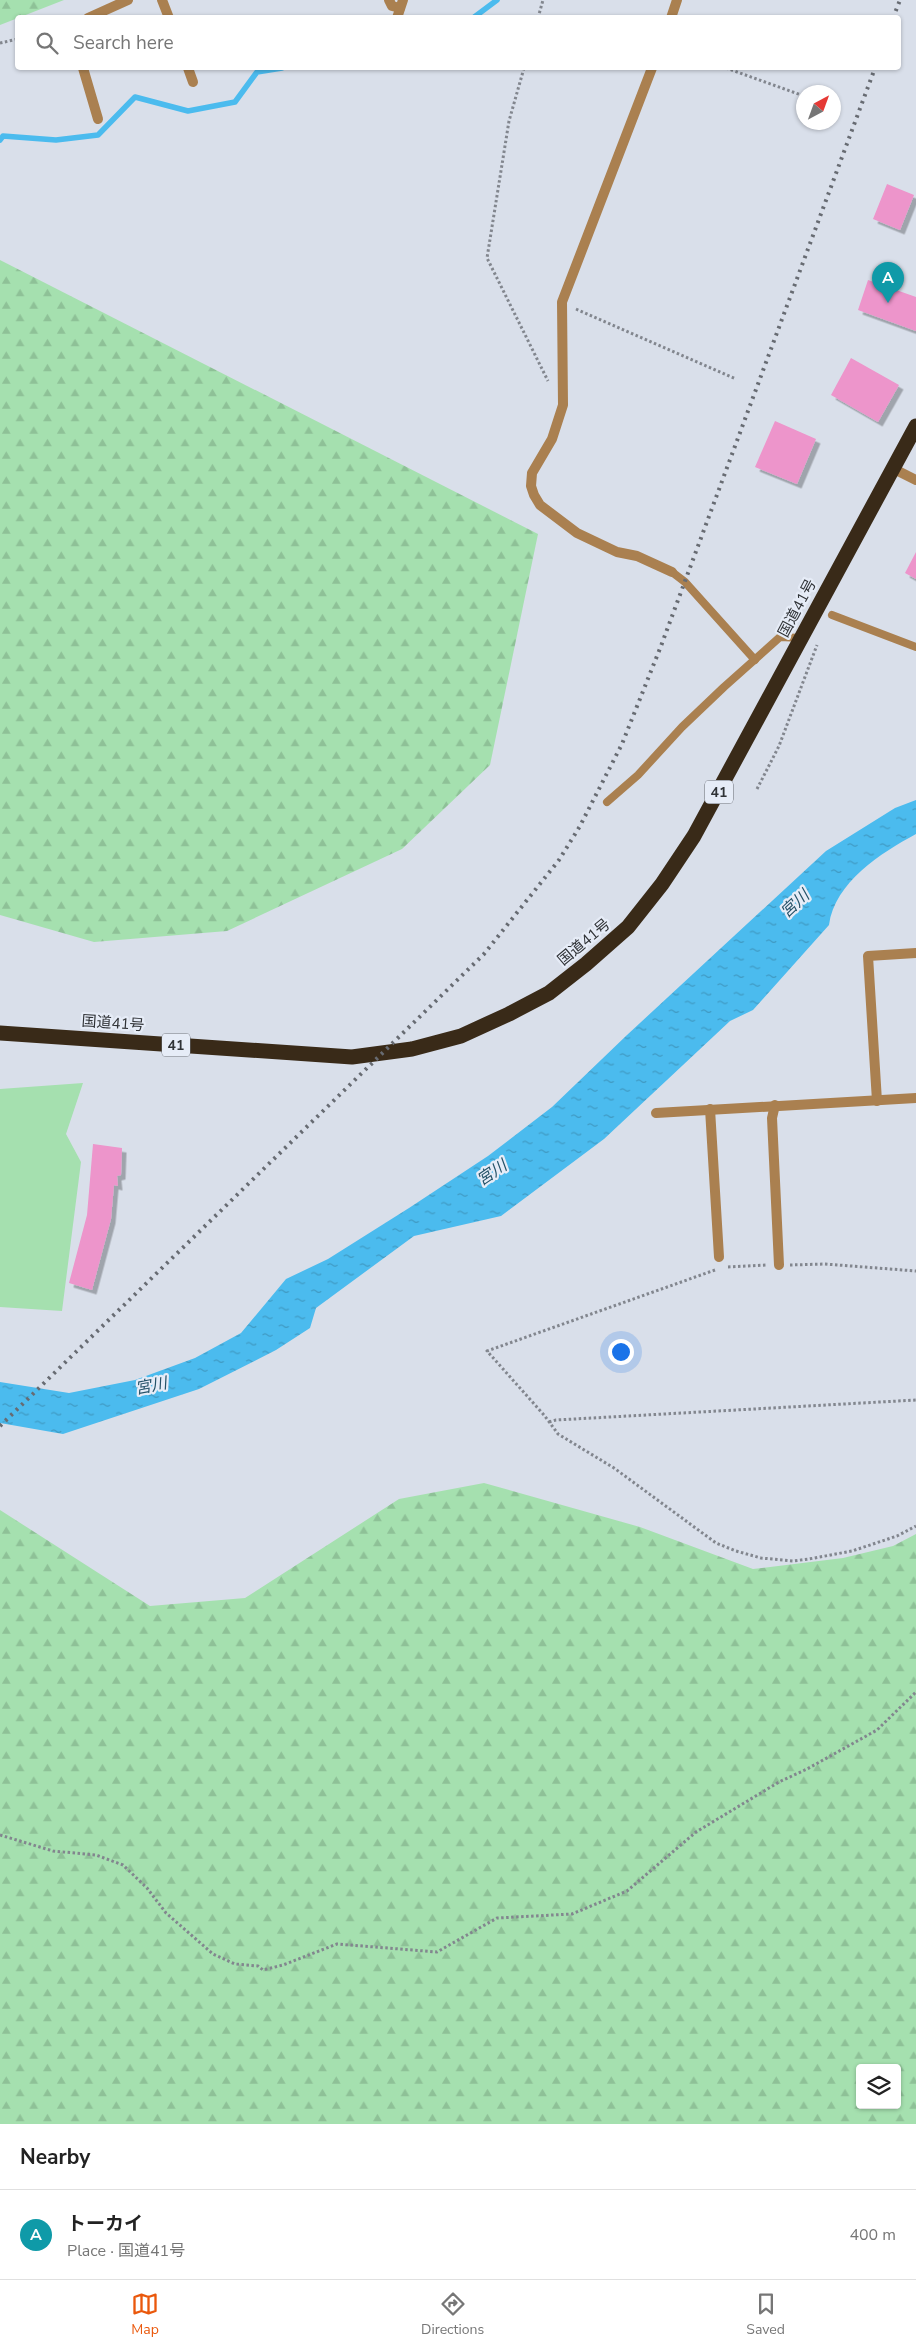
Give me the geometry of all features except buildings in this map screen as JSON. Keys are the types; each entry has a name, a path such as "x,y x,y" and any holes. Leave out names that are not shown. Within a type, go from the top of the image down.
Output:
{"highway":[{"name":"国道41号","path":"0,1033 352,1057 412,1048 461,1036 549,993 628,927 662,884 694,836 916,426"}],"street":[{"path":"95,15 128,0"},
{"path":"162,0 168,15"},
{"path":"389,0 392,6 400,9"},
{"path":"671,15 677,0"},
{"path":"83,70 98,119"},
{"path":"189,70 193,82"},
{"path":"651,70 562,302 563,405 552,439 532,474 531,486 540,505 577,533 617,552 637,556 672,572"},
{"path":"894,469 916,480"},
{"path":"877,1101 868,956 916,953"},
{"path":"656,1113 916,1098"},
{"path":"775,1105 772,1118 779,1265"},
{"path":"710,1109 719,1257"}],"lane":[{"path":"672,572 686,582 754,660"},
{"path":"832,615 916,647"},
{"path":"607,802 638,775 682,728 780,637 801,638"}],"path":[{"path":"539,15 543,0"},
{"path":"0,43 15,40"},
{"path":"523,70 509,121 487,258 549,384 563,405"},
{"path":"732,70 796,93"},
{"path":"562,302 736,378"},
{"path":"757,789 779,746 818,645"},
{"path":"727,1267 826,1264 916,1271"},
{"path":"718,1270 487,1351 558,1434 614,1468 716,1543 736,1552 761,1558 809,1559 852,1551 897,1536 916,1526"},
{"path":"549,1422 556,1420 916,1400"},
{"path":"0,1835 53,1850 96,1855 123,1865 148,1888 166,1913 213,1954 235,1964 258,1966 263,1970 283,1965 337,1944 438,1952 497,1918 572,1914 627,1891 696,1832 778,1782 807,1769 877,1730 916,1692"}],"green space":[{"path":"0,0 64,0 26,15 15,15 15,19 0,25"},
{"path":"0,260 538,534 490,765 402,849 227,931 94,942 0,915"},
{"path":"83,1083 66,1134 81,1162 62,1311 0,1307 0,1089"},
{"path":"484,1483 640,1527 753,1569 843,1558 893,1546 916,1534 916,2124 0,2124 0,1510 150,1606 245,1598 399,1499"}],"water":[{"name":"宮川","path":"916,800 916,834 888,850 850,882 840,895 829,925 753,1010 730,1021 604,1139 501,1216 414,1236 316,1308 310,1328 276,1350 199,1389 63,1434 0,1423 0,1382 69,1393 135,1380 195,1358 241,1333 286,1279 328,1259 409,1208 488,1156 552,1107 826,851 895,808"}],"waterway":[{"path":"477,15 497,0"},
{"path":"0,140 3,136 56,140 98,135 135,97 188,111 235,102 257,72 270,70"}],"railway":[{"path":"894,15 900,0"},
{"path":"0,1426 484,954 559,860 580,826 622,744 661,646 874,70"}],"place":[{"name":"トーカイ","path":"888,303"}]}
